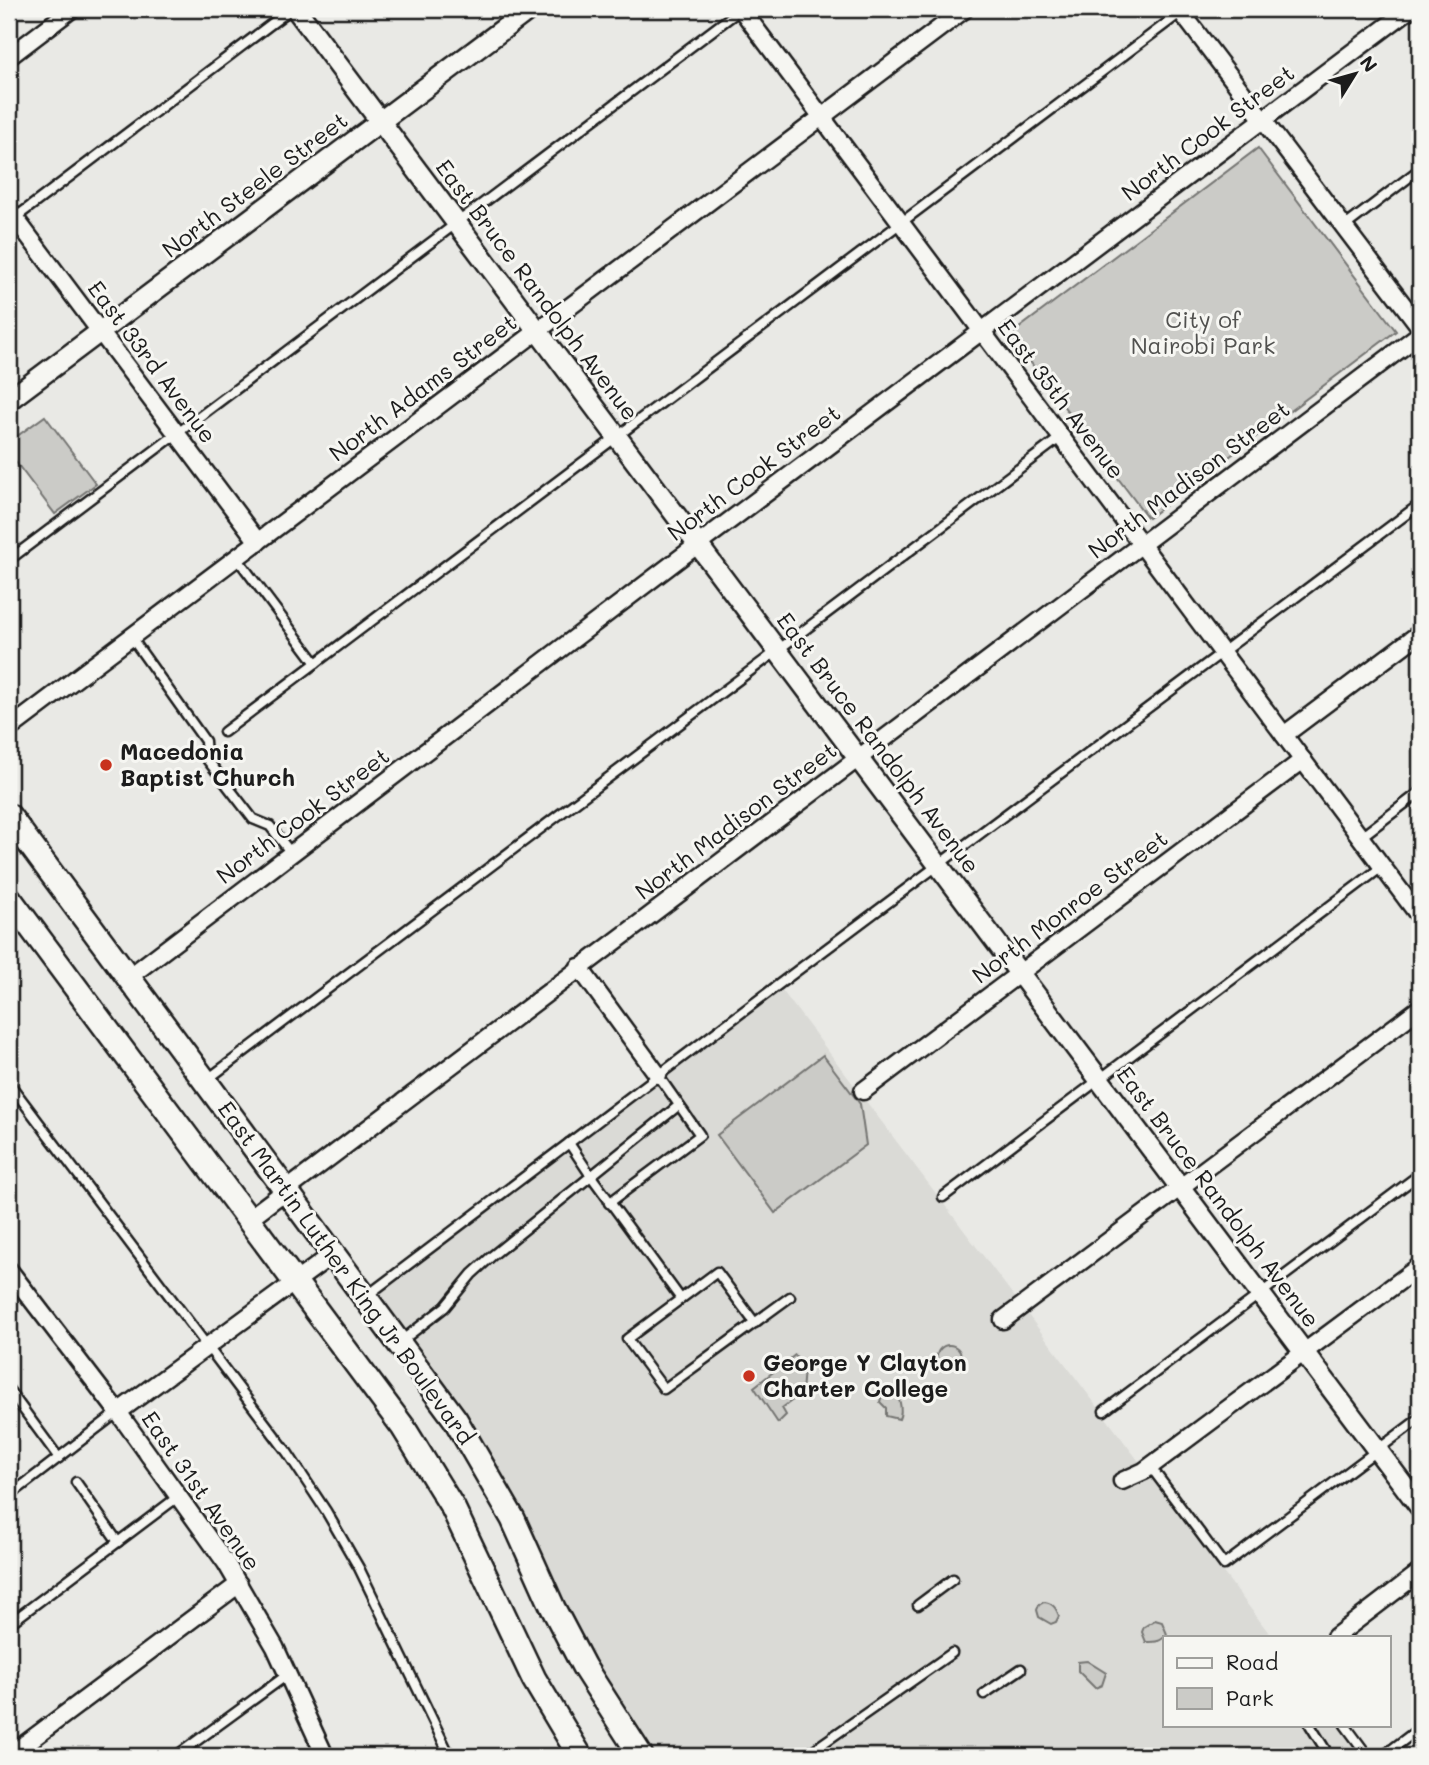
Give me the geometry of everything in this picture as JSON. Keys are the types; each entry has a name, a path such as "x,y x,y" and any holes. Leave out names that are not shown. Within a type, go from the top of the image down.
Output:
{"main road":[{"name":"East Martin Luther King Jr Boulevard","path":"9,816 400,1342 475,1451 513,1519 553,1608 584,1667 641,1756"},
{"name":"East Martin Luther King Jr Boulevard","path":"9,898 391,1410 438,1483 468,1538 534,1679 580,1756"}],"street":[{"path":"9,57 72,9"},
{"name":"East Bruce Randolph Avenue","path":"293,9 380,121 1420,1507"},
{"name":"North Steele Street","path":"9,400 530,9"},
{"name":"East 35th Avenue","path":"741,9 1420,917"},
{"name":"North Adams Street","path":"9,729 965,9"},
{"name":"North Cook Street","path":"129,976 1410,9"},
{"path":"1182,10 1420,327"},
{"name":"East 33rd Avenue","path":"11,217 258,542"},
{"name":"North Madison Street","path":"248,1219 1420,334"},
{"path":"1284,735 1420,633"},
{"name":"North Monroe Street","path":"863,1091 1303,760"},
{"path":"579,967 658,1075"},
{"path":"1003,1320 1420,1009"},
{"path":"118,1412 333,1254"},
{"path":"1122,1481 1150,1466 1420,1266"},
{"name":"East 31st Avenue","path":"9,1270 118,1412 239,1584 275,1647 325,1756"},
{"path":"1336,1636 1420,1572"},
{"path":"9,1756 239,1584"}],"lane":[{"path":"11,217 293,9"},
{"path":"9,560 741,9"},
{"path":"224,732 1182,10"},
{"path":"1344,227 1420,169"},
{"path":"205,1081 1061,437"},
{"path":"366,1297 1420,504"},
{"path":"237,558 316,663"},
{"path":"131,637 205,741 206,758 253,819 270,826 291,853"},
{"path":"1361,837 1420,792"},
{"path":"943,1197 1383,866"},
{"path":"609,1203 700,1135 658,1075"},
{"path":"9,1083 287,1452 344,1540 450,1756"},
{"path":"400,1342 445,1307 472,1274 500,1249 678,1106"},
{"path":"569,1143 609,1203 681,1299"},
{"path":"1104,1411 1420,1174"},
{"path":"755,1323 717,1272 627,1339 664,1389 755,1323 790,1297"},
{"path":"9,1390 59,1458"},
{"path":"9,1496 118,1412"},
{"path":"1150,1466 1224,1566 1420,1418"},
{"path":"76,1482 118,1542"},
{"path":"9,1624 179,1496"},
{"path":"918,1605 953,1578"},
{"path":"804,1756 952,1653"},
{"path":"984,1694 1021,1669"},
{"path":"176,1756 287,1675"},
{"path":"1311,1726 1325,1749 1325,1756"},
{"path":"1346,1726 1368,1756"},
{"path":"1382,1756 1420,1728"}],"shaded area":[{"name":"George Y Clayton Charter College","path":"778,985 1271,1636 1163,1636 1163,1726 1338,1726 1361,1756 641,1756 526,1548 366,1297"}],"green space":[{"name":"City of Nairobi Park","path":"1258,148 1396,331 1148,518 1010,335"},
{"path":"45,416 96,484 55,514 9,453 9,442"},
{"path":"823,1055 860,1104 866,1145 775,1213 717,1135"},
{"path":"949,1345 960,1352 961,1357 954,1368 949,1369 938,1362 937,1357 944,1346"},
{"path":"795,1355 804,1368 802,1393 782,1408 786,1415 778,1423 754,1387"},
{"path":"892,1389 900,1403 899,1419 886,1416 886,1408 880,1402 883,1391"},
{"path":"1044,1602 1055,1608 1059,1616 1056,1622 1051,1624 1039,1617 1037,1610"},
{"path":"1155,1620 1162,1622 1167,1634 1158,1641 1146,1642 1142,1632 1144,1627"},
{"path":"1087,1661 1106,1673 1102,1685 1095,1688 1078,1671 1078,1662"}],"place":[{"name":"Macedonia Baptist Church","path":"106,765"},
{"name":"George Y Clayton Charter College","path":"749,1376"}]}
